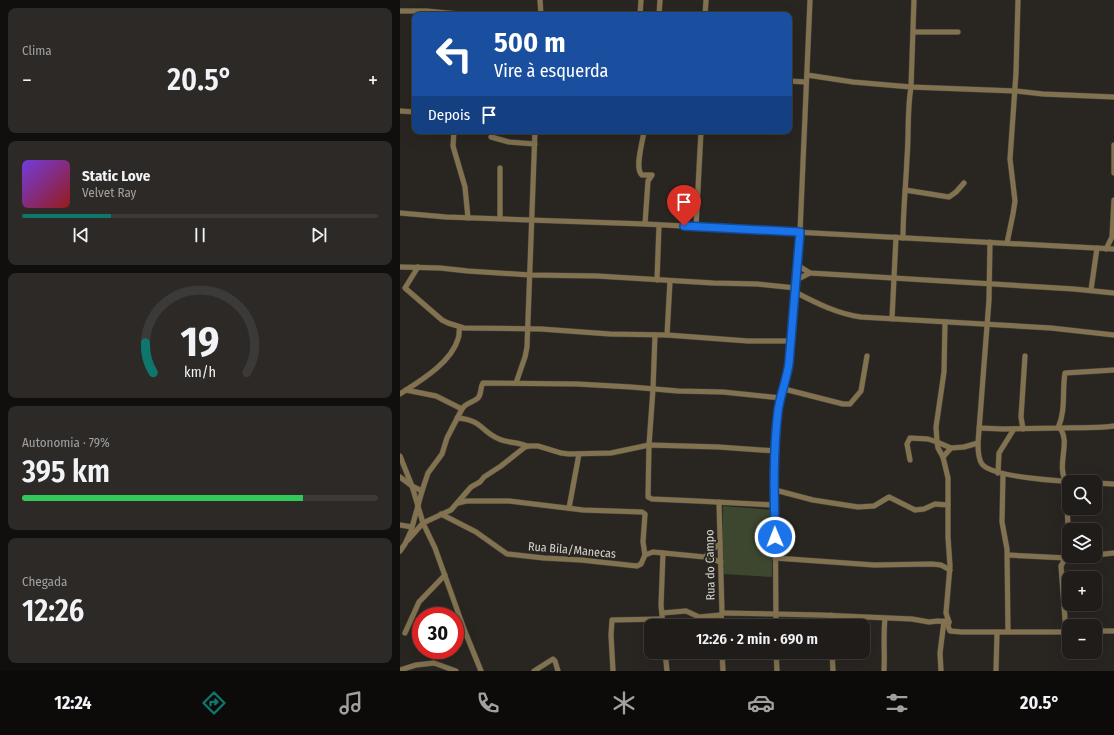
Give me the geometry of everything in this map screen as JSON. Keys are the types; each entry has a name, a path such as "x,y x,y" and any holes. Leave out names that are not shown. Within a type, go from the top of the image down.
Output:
{"street":[{"path":"540,0 541,12"},
{"path":"640,12 641,0"},
{"path":"659,12 660,0"},
{"path":"705,12 706,0"},
{"path":"776,619 774,505 776,451 779,410 789,363 796,290 810,0"},
{"path":"903,238 908,112 914,32 914,0"},
{"path":"1007,243 1015,201 1010,159 1016,73 1018,0"},
{"path":"400,11 432,12"},
{"path":"914,32 958,32"},
{"path":"807,74 853,82 911,87 1114,97"},
{"path":"792,81 806,82"},
{"path":"400,112 412,112"},
{"path":"454,134 453,146 465,187 468,218"},
{"path":"516,383 527,352 529,329 535,134"},
{"path":"643,134 639,158 639,171 642,174 652,175 648,181 645,224"},
{"path":"696,227 701,134"},
{"path":"491,137 509,142 535,144"},
{"path":"1114,145 1114,172"},
{"path":"500,168 500,218"},
{"path":"905,190 949,196 956,192 964,183"},
{"path":"1106,249 1113,240 1114,200"},
{"path":"400,213 468,218 645,224 1114,249"},
{"path":"657,280 659,225"},
{"path":"892,319 896,237"},
{"path":"990,242 987,325 978,443 978,452 981,463 988,469 1001,474 1062,482"},
{"path":"1091,290 1096,248"},
{"path":"797,265 810,273 1091,290 1114,293"},
{"path":"400,267 530,275 597,276 757,284 796,290 812,301 850,316 1051,328 1114,335"},
{"path":"418,267 405,288 442,320 460,327 529,329 610,334 667,335 748,341 791,341"},
{"path":"796,280 810,273"},
{"path":"667,335 670,280"},
{"path":"941,671 940,653 950,570 948,478 943,457 938,448 936,427 944,372 945,322"},
{"path":"400,394 440,365 458,340 458,332 460,327"},
{"path":"655,335 649,445 649,498 774,505"},
{"path":"784,389 843,404 850,404 861,391 867,356"},
{"path":"1023,429 1021,417 1025,356"},
{"path":"1064,434 1060,428 1064,398 1065,373 1114,370"},
{"path":"405,544 412,527 428,473 442,454 447,438 464,405 476,400 479,396 482,383 577,384 685,392 724,392 781,398"},
{"path":"406,390 436,396 462,409"},
{"path":"457,418 474,421 481,425 494,437 501,440 527,446 538,446 564,454 611,453 649,445 719,447 776,451"},
{"path":"979,428 1098,428 1114,426"},
{"path":"1064,475 1062,469 1064,434 1069,427"},
{"path":"1008,632 1008,555 1002,522 999,453 1014,429"},
{"path":"910,460 907,444 910,438 928,439 951,448 964,447 978,443"},
{"path":"400,551 423,523 450,510 471,487 480,482 527,446"},
{"path":"943,457 951,448"},
{"path":"569,508 579,454"},
{"path":"400,456 412,486 423,523 445,575 481,671"},
{"path":"400,477 422,491"},
{"path":"1102,483 1114,484"},
{"path":"775,490 813,500 852,507 874,506 889,497 910,509 917,511 932,505 948,505"},
{"path":"458,503 466,501 509,501 569,508 644,512 643,547 645,554 653,552 705,557 721,562"},
{"name":"Rua do Campo","path":"718,502 721,562 721,619"},
{"name":"Rua Bila/Manecas","path":"442,514 476,532 503,552 514,556 582,560 637,566 641,564 645,554"},
{"path":"428,533 430,520"},
{"path":"400,526 412,527"},
{"path":"705,557 720,543"},
{"path":"662,619 661,573 663,553"},
{"path":"1102,554 1114,553"},
{"path":"1008,555 1062,558"},
{"path":"775,558 874,565 938,565 950,570"},
{"path":"1063,563 1061,566 1067,619"},
{"path":"405,633 419,602 445,575"},
{"path":"613,671 612,620 616,619 662,616 686,611 699,617 721,614 912,619 929,622 945,621"},
{"path":"884,671 884,630 886,619"},
{"path":"945,621 950,631 1062,632"},
{"path":"1102,630 1113,629"},
{"path":"996,671 997,632"},
{"path":"666,659 667,671"},
{"path":"722,659 723,671"},
{"path":"776,659 777,671"},
{"path":"832,659 833,671"},
{"path":"534,671 554,660 556,661 558,671"},
{"path":"400,670 431,663 456,671"}],"green space":[{"path":"723,506 772,510 772,577 723,574"}],"route":[{"path":"684,226 800,232 789,363 780,402 778,419 774,505 775,537"}]}
